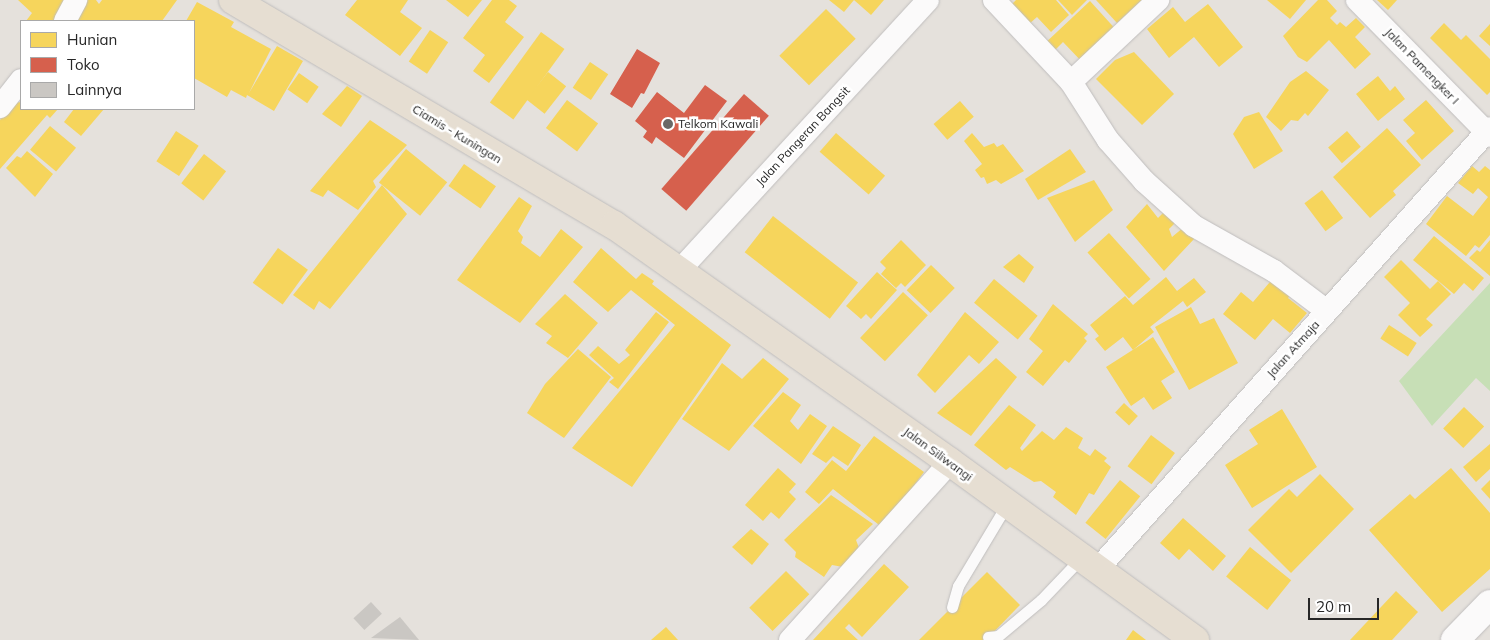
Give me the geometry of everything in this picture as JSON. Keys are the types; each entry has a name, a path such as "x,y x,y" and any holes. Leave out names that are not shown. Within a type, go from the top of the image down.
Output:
{"highway":[{"name":"Ciamis - Kuningan","path":"233,0 614,226 678,272"},
{"name":"Jalan Siliwangi","path":"678,272 950,462 1195,640"}],"main road":[{"path":"1455,640 1490,604"}],"street":[{"path":"66,20 76,0"},
{"name":"Jalan Pangeran Bangsit","path":"678,272 928,0"},
{"path":"994,0 1070,82 1108,140 1158,194 1194,226 1274,272 1327,311"},
{"path":"1070,82 1158,0"},
{"name":"Jalan Pamengker I","path":"1357,0 1489,132"},
{"path":"0,107 20,81"},
{"name":"Jalan Atmaja","path":"1089,564 1327,311 1489,132"},
{"path":"790,640 950,462"}],"lane":[{"path":"952,607 958,586 1008,504"},
{"path":"988,637 998,636 1041,600 1089,564"}],"green space":[{"path":"1490,283 1490,391 1476,378 1432,426 1399,381"}],"building: Hunian":[{"path":"18,0 71,0 59,20 27,20 32,13"},
{"path":"86,0 96,0 99,4 102,0 177,0 163,20 71,20"},
{"path":"357,0 408,0 400,12 422,28 400,56 345,15"},
{"path":"446,0 482,0 468,17"},
{"path":"492,0 509,0 517,6 505,22 524,37 489,83 473,71 485,55 463,38"},
{"path":"829,0 854,0 844,12"},
{"path":"854,0 884,0 871,15"},
{"path":"1016,0 1056,0 1069,15 1051,32 1037,17 1029,24 1011,5"},
{"path":"1058,0 1087,0 1072,15"},
{"path":"1096,0 1142,0 1117,23"},
{"path":"1267,0 1306,0 1290,19"},
{"path":"1318,0 1327,0 1337,11 1330,18 1337,25 1340,22 1346,27 1356,18 1365,27 1355,37 1371,54 1355,69 1329,40 1307,62 1298,57 1283,36"},
{"path":"1377,0 1397,0 1388,10"},
{"path":"1090,1 1119,33 1085,65 1063,42 1050,55 1042,46"},
{"path":"197,2 234,22 231,27 271,49 249,93 277,46 303,61 274,111 247,95 246,98 231,90 227,97 195,79 195,20 187,20"},
{"path":"1208,4 1243,47 1219,67 1194,37 1169,58 1147,29 1173,7 1185,22"},
{"path":"826,9 856,39 809,85 779,56"},
{"path":"1444,23 1461,40 1466,35 1490,59 1490,92 1487,95 1430,38"},
{"path":"1490,24 1490,46 1479,36"},
{"path":"430,30 448,42 427,74 409,62"},
{"path":"541,32 564,49 513,119 490,102"},
{"path":"1134,52 1174,94 1142,125 1096,79 1115,60"},
{"path":"590,62 608,74 591,100 573,88"},
{"path":"1306,71 1329,90 1308,116 1305,113 1298,121 1291,120 1281,131 1266,117 1290,82"},
{"path":"548,72 566,86 545,114 526,100"},
{"path":"299,73 319,87 307,103 288,89"},
{"path":"1378,76 1390,91 1395,86 1405,99 1378,121 1356,94"},
{"path":"347,86 362,96 341,127 322,114"},
{"path":"567,100 598,123 577,151 546,128"},
{"path":"1426,100 1454,131 1422,160 1406,141 1415,133 1403,120"},
{"path":"960,101 974,117 947,140 934,124"},
{"path":"20,102 20,110 57,110 50,118 47,115 0,169 0,120 14,103"},
{"path":"73,110 103,110 81,136 64,122"},
{"path":"1259,112 1283,151 1254,169 1233,134 1244,117"},
{"path":"370,120 407,145 373,181 376,187 358,210 328,190 323,197 310,191"},
{"path":"50,126 76,148 56,172 30,150"},
{"path":"1387,128 1421,165 1393,191 1396,195 1370,218 1333,177"},
{"path":"176,131 199,146 179,176 156,161"},
{"path":"1347,131 1361,147 1342,163 1328,147"},
{"path":"836,133 885,176 869,195 820,152"},
{"path":"972,133 984,147 994,143 997,147 1003,144 1024,171 1001,184 996,180 987,184 984,177 981,178 975,170 982,164 964,141"},
{"path":"406,149 447,182 420,216 379,182"},
{"path":"1070,149 1086,172 1038,200 1025,179"},
{"path":"27,151 53,174 35,197 6,168 17,156 21,158"},
{"path":"204,154 226,171 203,200 181,183"},
{"path":"464,164 496,186 480,208 449,186"},
{"path":"1472,166 1479,172 1485,166 1490,170 1490,235 1479,248 1475,245 1466,256 1426,224 1447,196 1473,216 1488,197 1478,188 1473,194 1458,183"},
{"path":"1094,180 1113,210 1075,242 1047,198"},
{"path":"382,185 407,214 330,309 319,301 314,310 293,295"},
{"path":"1322,190 1343,218 1325,231 1304,203"},
{"path":"519,197 532,206 518,231 523,237 521,243 540,257 561,229 583,247 520,323 457,280"},
{"path":"1147,204 1158,218 1166,210 1177,221 1169,229 1172,237 1184,227 1195,238 1164,271 1126,227"},
{"path":"773,216 858,282 830,319 745,252"},
{"path":"1109,233 1150,279 1129,298 1087,252"},
{"path":"1434,236 1484,278 1473,291 1464,283 1454,294 1413,260"},
{"path":"901,240 926,265 905,287 901,283 896,288 881,274 886,268 880,262"},
{"path":"1490,240 1490,276 1469,258 1477,250 1480,252"},
{"path":"278,248 308,270 283,305 253,283"},
{"path":"601,248 636,279 642,273 654,281 652,284 731,345 632,487 572,448 675,325 631,290 608,312 573,282"},
{"path":"1019,254 1034,267 1024,283 1003,267"},
{"path":"1401,260 1430,289 1438,281 1451,294 1426,319 1433,325 1420,337 1398,315 1410,303 1384,277"},
{"path":"931,265 955,288 930,313 907,290"},
{"path":"877,272 897,290 871,319 866,314 861,319 846,306"},
{"path":"1275,276 1293,291 1288,298 1307,313 1290,333 1273,319 1255,340 1223,314 1241,292 1253,302"},
{"path":"1166,277 1177,291 1194,278 1206,292 1187,307 1183,301 1150,327 1154,332 1133,350 1123,337 1105,351 1095,339 1099,336 1090,325 1125,296 1133,305"},
{"path":"994,279 1038,316 1018,339 974,303"},
{"path":"903,292 928,315 885,361 860,338"},
{"path":"565,294 598,323 568,358 546,343 552,336 535,324"},
{"path":"1053,304 1088,334 1084,338 1087,341 1069,363 1065,360 1043,386 1026,372 1043,351 1029,339"},
{"path":"1191,307 1200,324 1214,318 1238,363 1189,390 1155,327"},
{"path":"656,312 669,322 618,389 609,382 614,378 589,355 598,346 619,364 630,355 625,350"},
{"path":"965,312 999,342 979,364 969,355 935,393 917,375"},
{"path":"1389,325 1417,343 1408,356 1380,338"},
{"path":"1153,337 1175,372 1161,381 1172,398 1153,410 1144,397 1131,406 1106,367"},
{"path":"578,349 611,377 564,438 527,413 545,384"},
{"path":"763,358 789,379 729,451 682,419 722,363 742,379"},
{"path":"996,358 1017,377 971,436 937,413"},
{"path":"783,392 801,405 790,421 798,430 810,414 827,426 801,464 753,426"},
{"path":"1124,403 1138,416 1129,425 1115,413"},
{"path":"1009,405 1036,425 1020,448 1022,451 1042,431 1054,440 1066,427 1083,438 1078,448 1090,456 1095,449 1107,458 1104,461 1111,467 1094,495 1089,493 1076,515 1053,497 1056,492 1041,481 1034,482 1010,467 1006,470 974,445"},
{"path":"1464,407 1484,426 1463,448 1443,429"},
{"path":"1282,409 1317,467 1252,508 1225,465 1258,444 1249,430"},
{"path":"833,426 861,445 848,466 833,456 826,463 812,454"},
{"path":"1151,435 1175,453 1151,484 1128,466"},
{"path":"874,436 924,472 883,528 833,489 819,504 805,492 832,460 846,471"},
{"path":"1490,444 1490,469 1476,482 1463,467"},
{"path":"778,468 796,484 789,492 796,499 779,519 771,512 763,521 745,505"},
{"path":"1451,468 1490,513 1490,569 1442,612 1369,530 1410,494 1415,499"},
{"path":"1320,474 1354,509 1291,573 1248,530 1289,489 1297,497"},
{"path":"1120,480 1140,496 1106,539 1085,523"},
{"path":"1490,480 1490,499 1481,489"},
{"path":"831,495 873,524 856,540 859,548 843,567 832,565 824,577 795,557 796,552 784,540"},
{"path":"1183,518 1226,556 1213,571 1189,549 1179,560 1160,543"},
{"path":"751,529 769,544 752,565 732,547"},
{"path":"1250,547 1291,580 1267,610 1226,577"},
{"path":"884,564 909,587 862,637 849,624 845,628 858,640 813,640"},
{"path":"786,571 809,594 773,631 749,608"},
{"path":"987,572 1020,605 986,640 919,640"},
{"path":"1396,591 1418,612 1392,640 1350,640"},
{"path":"666,627 678,640 651,640"},
{"path":"1133,630 1146,640 1126,640"}],"building: Toko":[{"path":"637,49 660,63 644,94 641,93 632,108 610,94"},
{"path":"705,85 727,101 684,158 656,137 652,144 643,137 647,131 635,121 657,92 684,113"},
{"path":"744,94 769,116 686,211 661,189"}],"building: Lainnya":[{"path":"371,602 382,614 364,630 353,618"},
{"path":"400,617 419,640 371,638"}],"place":[{"name":"Telkom Kawali","path":"668,124"}]}
